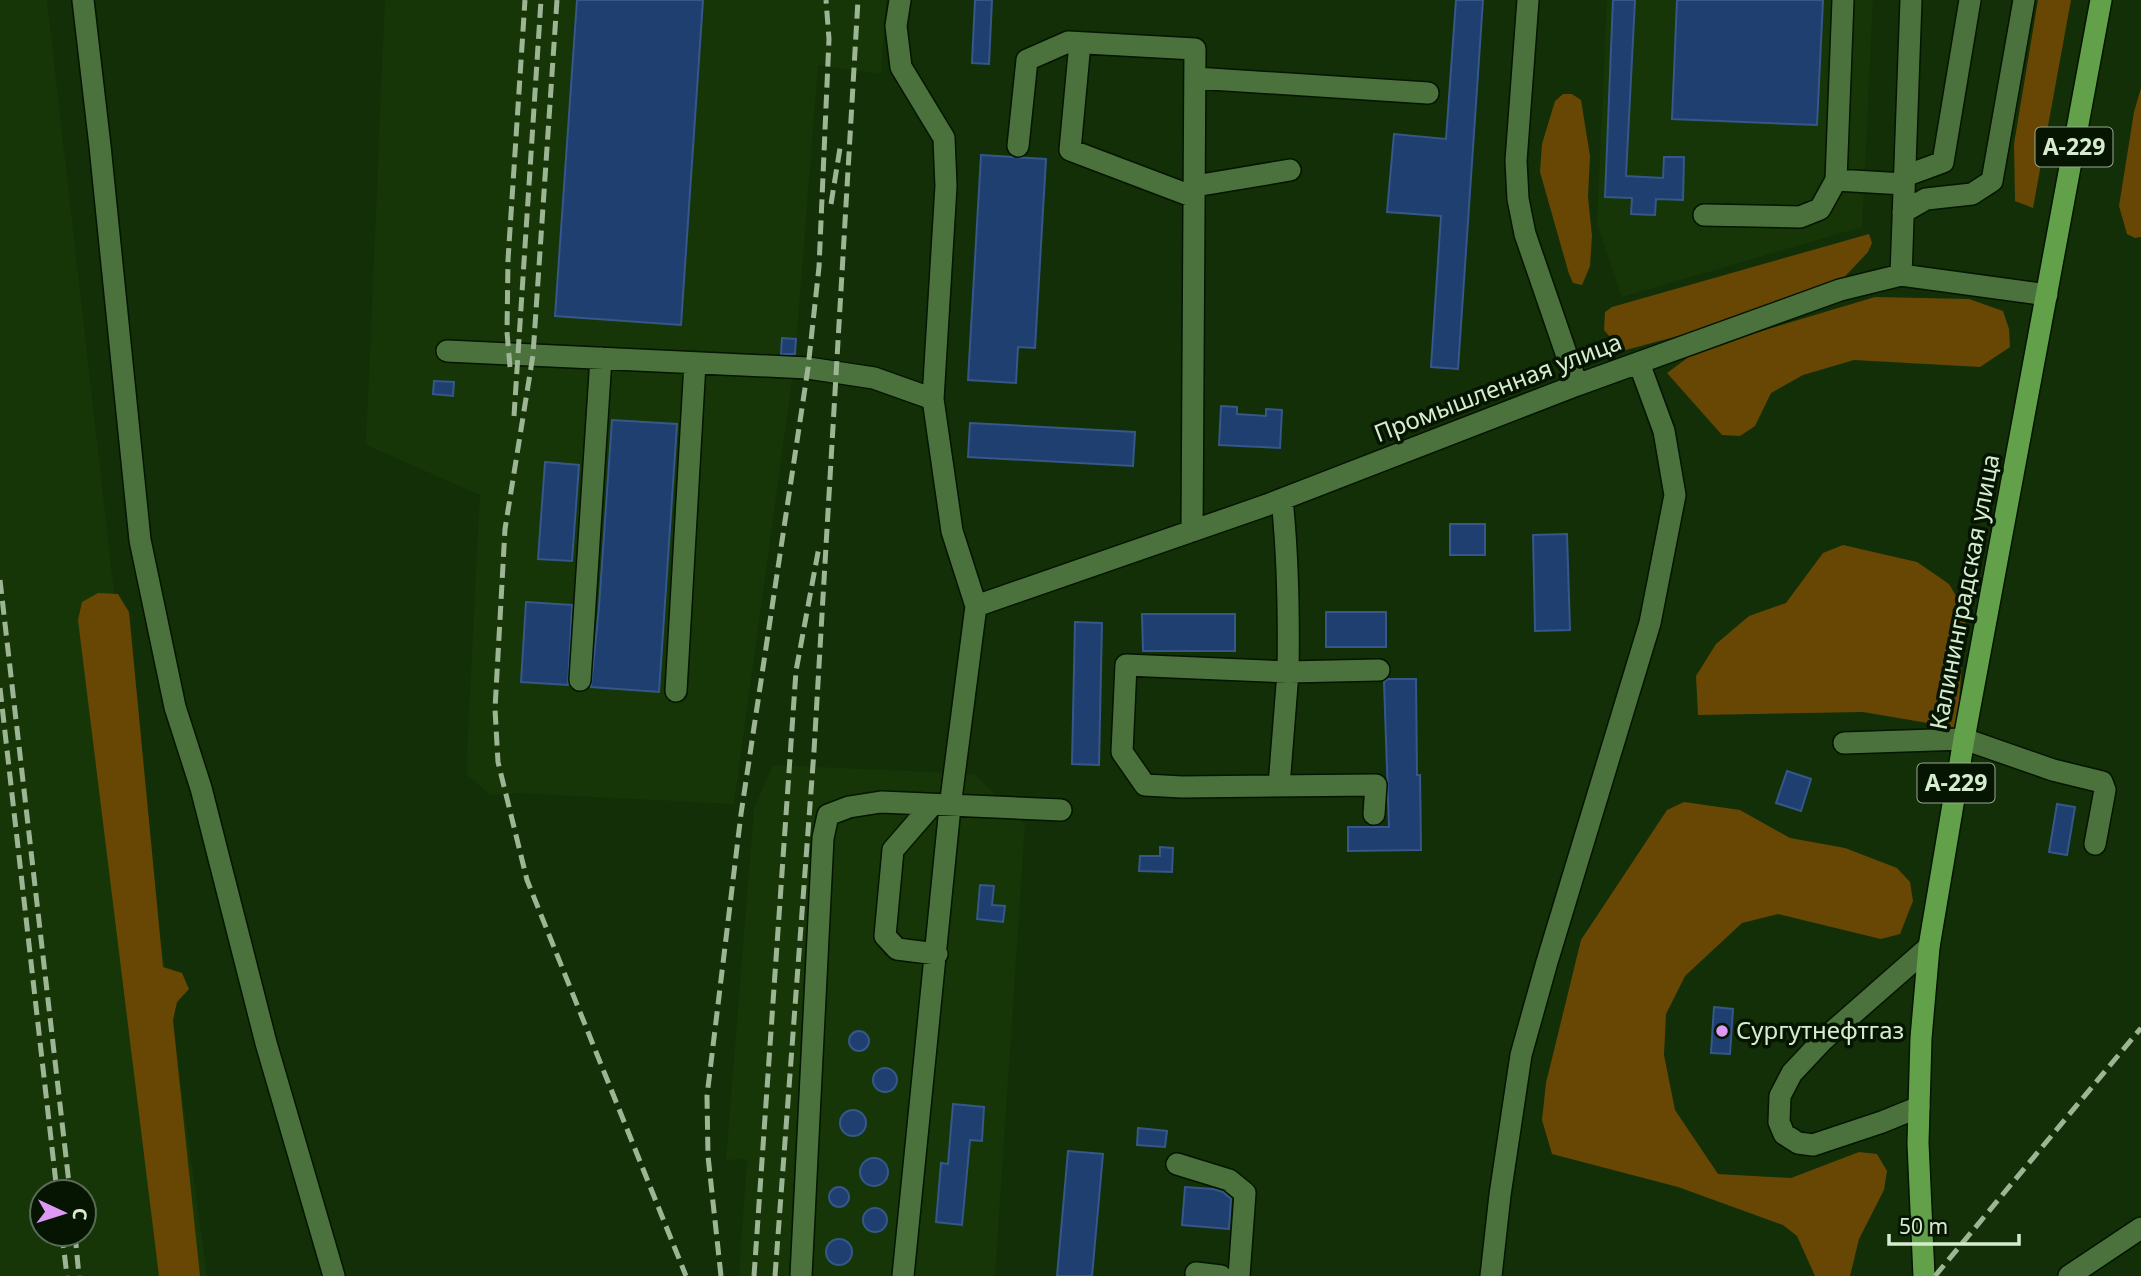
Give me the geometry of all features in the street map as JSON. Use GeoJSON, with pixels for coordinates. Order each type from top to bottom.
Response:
{"type":"FeatureCollection","features":[{"type":"Feature","properties":{"kind":"highway","name":"А-229"},"geometry":{"type":"LineString","coordinates":[[2047,295],[2101,0]]}},
{"type":"Feature","properties":{"kind":"highway","name":"Калининградская улица"},"geometry":{"type":"LineString","coordinates":[[1924,1276],[1920,1215],[1919,1107],[1929,947],[1964,739],[2047,295]]}},
{"type":"Feature","properties":{"kind":"street"},"geometry":{"type":"LineString","coordinates":[[83,0],[140,540],[175,707],[201,788],[266,1043],[334,1276]]}},
{"type":"Feature","properties":{"kind":"street"},"geometry":{"type":"LineString","coordinates":[[900,0],[896,26],[901,67],[944,138],[946,186],[933,398],[953,531],[976,606],[941,806],[937,954],[903,1276]]}},
{"type":"Feature","properties":{"kind":"street"},"geometry":{"type":"LineString","coordinates":[[1528,0],[1516,161],[1518,199],[1525,234],[1577,385]]}},
{"type":"Feature","properties":{"kind":"street"},"geometry":{"type":"LineString","coordinates":[[1704,215],[1800,217],[1820,209],[1836,180],[1843,0]]}},
{"type":"Feature","properties":{"kind":"street"},"geometry":{"type":"LineString","coordinates":[[1901,275],[1911,0]]}},
{"type":"Feature","properties":{"kind":"street"},"geometry":{"type":"LineString","coordinates":[[1836,180],[1904,180],[1943,162],[1970,0]]}},
{"type":"Feature","properties":{"kind":"street"},"geometry":{"type":"LineString","coordinates":[[1903,212],[1926,199],[1972,194],[1992,181],[2024,0]]}},
{"type":"Feature","properties":{"kind":"street"},"geometry":{"type":"LineString","coordinates":[[1018,146],[1027,60],[1068,43],[1195,49],[1192,531]]}},
{"type":"Feature","properties":{"kind":"street"},"geometry":{"type":"LineString","coordinates":[[1080,43],[1070,150],[1194,192],[1290,170]]}},
{"type":"Feature","properties":{"kind":"street"},"geometry":{"type":"LineString","coordinates":[[1195,78],[1428,93]]}},
{"type":"Feature","properties":{"kind":"street","name":"Промышленная улица"},"geometry":{"type":"LineString","coordinates":[[976,606],[1282,499],[1577,385],[1840,290],[1901,275],[2047,295]]}},
{"type":"Feature","properties":{"kind":"street"},"geometry":{"type":"LineString","coordinates":[[447,351],[808,368],[874,378],[933,398]]}},
{"type":"Feature","properties":{"kind":"street"},"geometry":{"type":"LineString","coordinates":[[580,680],[601,358]]}},
{"type":"Feature","properties":{"kind":"street"},"geometry":{"type":"LineString","coordinates":[[676,691],[695,363]]}},
{"type":"Feature","properties":{"kind":"street"},"geometry":{"type":"LineString","coordinates":[[1491,1276],[1521,1055],[1650,623],[1675,495],[1664,431],[1639,363]]}},
{"type":"Feature","properties":{"kind":"street"},"geometry":{"type":"LineString","coordinates":[[1279,786],[1288,672],[1289,617],[1282,499]]}},
{"type":"Feature","properties":{"kind":"street"},"geometry":{"type":"LineString","coordinates":[[1374,814],[1376,785],[1182,788],[1145,785],[1122,752],[1126,666],[1288,672],[1379,670]]}},
{"type":"Feature","properties":{"kind":"street"},"geometry":{"type":"LineString","coordinates":[[1844,743],[1964,739],[2053,771],[2102,782],[2105,790],[2095,844]]}},
{"type":"Feature","properties":{"kind":"street"},"geometry":{"type":"LineString","coordinates":[[801,1276],[823,838],[828,815],[849,807],[881,802],[1062,810]]}},
{"type":"Feature","properties":{"kind":"street"},"geometry":{"type":"LineString","coordinates":[[937,954],[897,949],[885,936],[893,850],[941,806]]}},
{"type":"Feature","properties":{"kind":"street"},"geometry":{"type":"LineString","coordinates":[[1919,1107],[1813,1145],[1798,1143],[1784,1134],[1779,1122],[1780,1096],[1792,1073],[1823,1040],[1929,947]]}},
{"type":"Feature","properties":{"kind":"street"},"geometry":{"type":"LineString","coordinates":[[1177,1164],[1229,1180],[1245,1193],[1239,1276]]}},
{"type":"Feature","properties":{"kind":"street"},"geometry":{"type":"LineString","coordinates":[[2069,1276],[2141,1228]]}},
{"type":"Feature","properties":{"kind":"street"},"geometry":{"type":"LineString","coordinates":[[1196,1273],[1221,1276]]}},
{"type":"Feature","properties":{"kind":"shaded area"},"geometry":{"type":"Polygon","coordinates":[[[0,0],[47,0],[117,619],[207,1276],[0,1276],[0,0]]]}},
{"type":"Feature","properties":{"kind":"shaded area"},"geometry":{"type":"Polygon","coordinates":[[[385,0],[886,0],[881,74],[818,65],[795,358],[734,804],[516,793],[490,795],[466,774],[480,495],[366,445],[385,0]]]}},
{"type":"Feature","properties":{"kind":"shaded area"},"geometry":{"type":"Polygon","coordinates":[[[1607,0],[1873,0],[1862,227],[1622,297],[1597,224],[1607,0]]]}},
{"type":"Feature","properties":{"kind":"shaded area"},"geometry":{"type":"Polygon","coordinates":[[[2038,0],[2071,0],[2033,208],[2015,201],[2014,144],[2038,0]]]}},
{"type":"Feature","properties":{"kind":"shaded area"},"geometry":{"type":"Polygon","coordinates":[[[2141,88],[2141,237],[2135,238],[2127,234],[2119,206],[2134,112],[2141,88]]]}},
{"type":"Feature","properties":{"kind":"shaded area"},"geometry":{"type":"Polygon","coordinates":[[[1563,94],[1572,94],[1581,100],[1590,156],[1588,197],[1592,236],[1590,266],[1582,285],[1573,283],[1569,274],[1540,172],[1542,144],[1555,101],[1563,94]]]}},
{"type":"Feature","properties":{"kind":"shaded area"},"geometry":{"type":"Polygon","coordinates":[[[1869,234],[1872,243],[1868,252],[1835,287],[1734,321],[1622,351],[1604,330],[1605,312],[1612,307],[1869,234]]]}},
{"type":"Feature","properties":{"kind":"shaded area"},"geometry":{"type":"Polygon","coordinates":[[[1875,297],[1969,299],[2003,311],[2009,329],[2010,347],[1980,367],[1854,360],[1803,375],[1771,393],[1755,426],[1740,436],[1722,435],[1667,373],[1698,350],[1875,297]]]}},
{"type":"Feature","properties":{"kind":"shaded area"},"geometry":{"type":"Polygon","coordinates":[[[1843,545],[1917,562],[1949,584],[1966,613],[1957,728],[1863,712],[1698,715],[1696,676],[1716,644],[1749,616],[1786,603],[1823,553],[1843,545]]]}},
{"type":"Feature","properties":{"kind":"shaded area"},"geometry":{"type":"Polygon","coordinates":[[[98,593],[118,594],[129,612],[163,967],[182,973],[189,989],[177,1002],[173,1020],[200,1276],[159,1276],[78,620],[82,602],[98,593]]]}},
{"type":"Feature","properties":{"kind":"shaded area"},"geometry":{"type":"Polygon","coordinates":[[[773,765],[975,774],[1025,825],[995,1276],[739,1276],[747,1159],[726,1160],[754,809],[773,765]]]}},
{"type":"Feature","properties":{"kind":"shaded area"},"geometry":{"type":"Polygon","coordinates":[[[1684,802],[1740,810],[1790,838],[1845,848],[1897,868],[1910,882],[1913,901],[1900,934],[1881,939],[1778,914],[1742,923],[1685,976],[1666,1014],[1664,1055],[1675,1110],[1718,1174],[1791,1178],[1859,1152],[1877,1154],[1887,1171],[1884,1190],[1859,1239],[1850,1276],[1815,1276],[1797,1236],[1783,1225],[1678,1187],[1552,1154],[1542,1120],[1546,1083],[1581,940],[1667,810],[1684,802]]]}},
{"type":"Feature","properties":{"kind":"building"},"geometry":{"type":"Polygon","coordinates":[[[577,0],[703,0],[681,325],[555,316],[577,0]]]}},
{"type":"Feature","properties":{"kind":"building"},"geometry":{"type":"Polygon","coordinates":[[[975,0],[992,0],[989,64],[972,63],[975,0]]]}},
{"type":"Feature","properties":{"kind":"building"},"geometry":{"type":"Polygon","coordinates":[[[1456,0],[1483,0],[1458,369],[1431,367],[1441,216],[1387,212],[1394,134],[1446,139],[1456,0]]]}},
{"type":"Feature","properties":{"kind":"building"},"geometry":{"type":"Polygon","coordinates":[[[1613,0],[1635,0],[1626,176],[1663,178],[1664,157],[1684,157],[1683,200],[1656,199],[1655,215],[1631,214],[1632,198],[1605,197],[1613,0]]]}},
{"type":"Feature","properties":{"kind":"building"},"geometry":{"type":"Polygon","coordinates":[[[1677,0],[1823,0],[1817,125],[1672,119],[1677,0]]]}},
{"type":"Feature","properties":{"kind":"building"},"geometry":{"type":"Polygon","coordinates":[[[981,155],[1046,159],[1035,348],[1018,347],[1016,383],[968,380],[981,155]]]}},
{"type":"Feature","properties":{"kind":"building"},"geometry":{"type":"Polygon","coordinates":[[[782,338],[796,339],[795,354],[781,354],[782,338]]]}},
{"type":"Feature","properties":{"kind":"building"},"geometry":{"type":"Polygon","coordinates":[[[434,381],[454,382],[453,396],[433,394],[434,381]]]}},
{"type":"Feature","properties":{"kind":"building"},"geometry":{"type":"Polygon","coordinates":[[[1221,406],[1237,407],[1237,414],[1266,416],[1266,409],[1282,410],[1280,448],[1219,445],[1221,406]]]}},
{"type":"Feature","properties":{"kind":"building"},"geometry":{"type":"Polygon","coordinates":[[[612,420],[677,424],[659,692],[591,687],[612,420]]]}},
{"type":"Feature","properties":{"kind":"building"},"geometry":{"type":"Polygon","coordinates":[[[970,423],[1135,432],[1133,466],[968,457],[970,423]]]}},
{"type":"Feature","properties":{"kind":"building"},"geometry":{"type":"Polygon","coordinates":[[[545,462],[579,465],[572,561],[538,559],[545,462]]]}},
{"type":"Feature","properties":{"kind":"building"},"geometry":{"type":"Polygon","coordinates":[[[1450,524],[1485,524],[1485,555],[1450,555],[1450,524]]]}},
{"type":"Feature","properties":{"kind":"building"},"geometry":{"type":"Polygon","coordinates":[[[1567,534],[1570,630],[1535,631],[1533,535],[1567,534]]]}},
{"type":"Feature","properties":{"kind":"building"},"geometry":{"type":"Polygon","coordinates":[[[526,602],[572,605],[568,685],[521,682],[526,602]]]}},
{"type":"Feature","properties":{"kind":"building"},"geometry":{"type":"Polygon","coordinates":[[[1326,612],[1386,612],[1386,647],[1326,647],[1326,612]]]}},
{"type":"Feature","properties":{"kind":"building"},"geometry":{"type":"Polygon","coordinates":[[[1142,614],[1235,614],[1235,651],[1143,651],[1142,614]]]}},
{"type":"Feature","properties":{"kind":"building"},"geometry":{"type":"Polygon","coordinates":[[[1075,622],[1102,623],[1099,765],[1072,764],[1075,622]]]}},
{"type":"Feature","properties":{"kind":"building"},"geometry":{"type":"Polygon","coordinates":[[[1388,679],[1416,679],[1421,850],[1348,851],[1348,827],[1389,827],[1384,682],[1388,679]]]}},
{"type":"Feature","properties":{"kind":"building"},"geometry":{"type":"Polygon","coordinates":[[[1787,771],[1811,779],[1801,811],[1776,803],[1787,771]]]}},
{"type":"Feature","properties":{"kind":"building"},"geometry":{"type":"Polygon","coordinates":[[[2057,804],[2075,807],[2067,855],[2049,852],[2057,804]]]}},
{"type":"Feature","properties":{"kind":"building"},"geometry":{"type":"Polygon","coordinates":[[[1160,847],[1173,848],[1172,872],[1139,871],[1140,856],[1160,856],[1160,847]]]}},
{"type":"Feature","properties":{"kind":"building"},"geometry":{"type":"Polygon","coordinates":[[[980,885],[994,886],[992,905],[1005,906],[1003,922],[977,919],[980,885]]]}},
{"type":"Feature","properties":{"kind":"building","name":"Сургутнефтгаз"},"geometry":{"type":"Polygon","coordinates":[[[1714,1007],[1733,1009],[1730,1054],[1711,1053],[1714,1007]]]}},
{"type":"Feature","properties":{"kind":"building"},"geometry":{"type":"Polygon","coordinates":[[[859,1031],[866,1034],[869,1041],[866,1048],[859,1051],[852,1048],[849,1041],[852,1034],[859,1031]]]}},
{"type":"Feature","properties":{"kind":"building"},"geometry":{"type":"Polygon","coordinates":[[[885,1068],[894,1071],[897,1080],[894,1089],[885,1092],[876,1089],[873,1080],[876,1071],[885,1068]]]}},
{"type":"Feature","properties":{"kind":"building"},"geometry":{"type":"Polygon","coordinates":[[[953,1104],[984,1107],[982,1141],[970,1140],[962,1225],[936,1222],[941,1163],[948,1164],[953,1104]]]}},
{"type":"Feature","properties":{"kind":"building"},"geometry":{"type":"Polygon","coordinates":[[[853,1110],[862,1114],[866,1123],[862,1132],[853,1136],[844,1132],[840,1123],[844,1114],[853,1110]]]}},
{"type":"Feature","properties":{"kind":"building"},"geometry":{"type":"Polygon","coordinates":[[[1138,1128],[1167,1131],[1165,1147],[1137,1145],[1138,1128]]]}},
{"type":"Feature","properties":{"kind":"building"},"geometry":{"type":"Polygon","coordinates":[[[1068,1151],[1103,1154],[1092,1276],[1057,1276],[1068,1151]]]}},
{"type":"Feature","properties":{"kind":"building"},"geometry":{"type":"Polygon","coordinates":[[[874,1158],[884,1162],[888,1172],[884,1182],[874,1186],[864,1182],[860,1172],[864,1162],[874,1158]]]}},
{"type":"Feature","properties":{"kind":"building"},"geometry":{"type":"Polygon","coordinates":[[[839,1187],[846,1190],[849,1197],[846,1204],[839,1207],[832,1204],[829,1197],[832,1190],[839,1187]]]}},
{"type":"Feature","properties":{"kind":"building"},"geometry":{"type":"Polygon","coordinates":[[[1185,1187],[1213,1189],[1223,1192],[1231,1199],[1229,1229],[1182,1225],[1185,1187]]]}},
{"type":"Feature","properties":{"kind":"building"},"geometry":{"type":"Polygon","coordinates":[[[870,1208],[880,1208],[887,1215],[887,1225],[880,1232],[870,1232],[863,1225],[863,1215],[870,1208]]]}},
{"type":"Feature","properties":{"kind":"building"},"geometry":{"type":"Polygon","coordinates":[[[839,1239],[848,1243],[852,1252],[848,1261],[839,1265],[830,1261],[826,1252],[830,1243],[839,1239]]]}},
{"type":"Feature","properties":{"kind":"railway"},"geometry":{"type":"LineString","coordinates":[[510,367],[507,332],[508,260],[525,0]]}},
{"type":"Feature","properties":{"kind":"railway"},"geometry":{"type":"LineString","coordinates":[[514,416],[541,0]]}},
{"type":"Feature","properties":{"kind":"railway"},"geometry":{"type":"LineString","coordinates":[[557,0],[533,355],[505,529],[495,709],[498,762],[527,880],[686,1276]]}},
{"type":"Feature","properties":{"kind":"railway"},"geometry":{"type":"LineString","coordinates":[[721,1276],[708,1156],[707,1096],[741,814],[808,368],[819,267],[829,39],[826,0]]}},
{"type":"Feature","properties":{"kind":"railway"},"geometry":{"type":"LineString","coordinates":[[775,1276],[814,751],[858,0]]}},
{"type":"Feature","properties":{"kind":"railway"},"geometry":{"type":"LineString","coordinates":[[831,204],[841,142]]}},
{"type":"Feature","properties":{"kind":"railway"},"geometry":{"type":"LineString","coordinates":[[754,1276],[796,671],[819,547]]}},
{"type":"Feature","properties":{"kind":"railway"},"geometry":{"type":"LineString","coordinates":[[0,580],[68,1178]]}},
{"type":"Feature","properties":{"kind":"railway"},"geometry":{"type":"LineString","coordinates":[[0,688],[55,1178]]}},
{"type":"Feature","properties":{"kind":"railway"},"geometry":{"type":"LineString","coordinates":[[1935,1276],[2141,1028]]}},
{"type":"Feature","properties":{"kind":"railway"},"geometry":{"type":"LineString","coordinates":[[64,1248],[67,1276]]}},
{"type":"Feature","properties":{"kind":"railway"},"geometry":{"type":"LineString","coordinates":[[76,1248],[79,1276]]}},
{"type":"Feature","properties":{"kind":"place","name":"Сургутнефтгаз"},"geometry":{"type":"Point","coordinates":[1722,1031]}}]}
